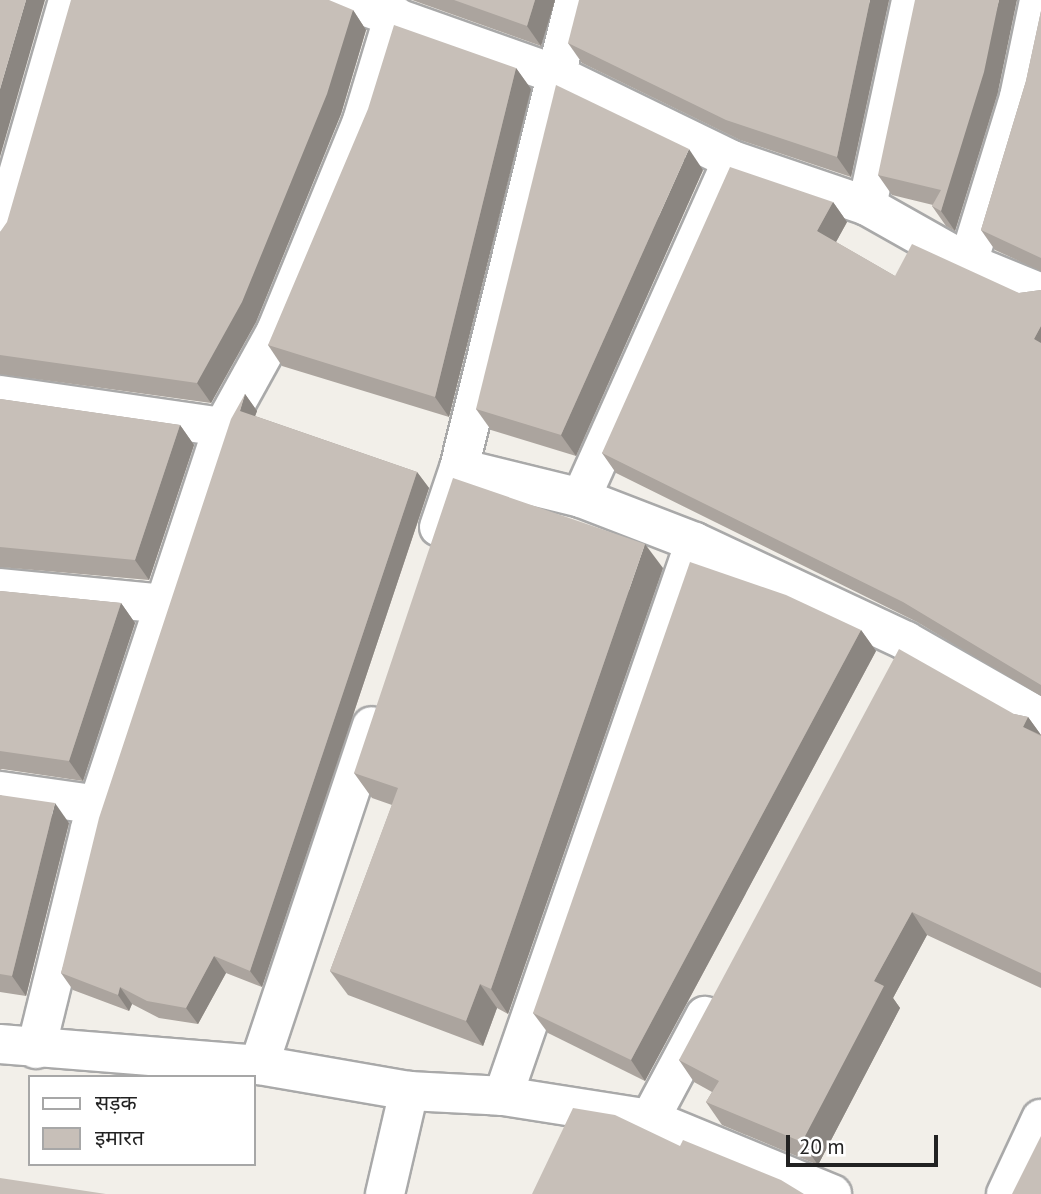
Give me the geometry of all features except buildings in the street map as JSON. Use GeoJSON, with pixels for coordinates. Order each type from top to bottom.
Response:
{"type":"FeatureCollection","features":[{"type":"Feature","properties":{"kind":"street"},"geometry":{"type":"LineString","coordinates":[[0,236],[68,0]]}},
{"type":"Feature","properties":{"kind":"street"},"geometry":{"type":"LineString","coordinates":[[346,0],[392,10],[555,74],[732,160],[867,206],[968,263],[1041,293]]}},
{"type":"Feature","properties":{"kind":"street"},"geometry":{"type":"LineString","coordinates":[[429,559],[459,468],[575,0]]}},
{"type":"Feature","properties":{"kind":"street"},"geometry":{"type":"LineString","coordinates":[[867,206],[911,0]]}},
{"type":"Feature","properties":{"kind":"street"},"geometry":{"type":"LineString","coordinates":[[968,263],[1019,97],[1039,0]]}},
{"type":"Feature","properties":{"kind":"street"},"geometry":{"type":"LineString","coordinates":[[392,10],[362,121],[276,331],[223,427],[18,1046],[259,1065],[409,1091],[503,1096],[650,1119],[832,1194]]}},
{"type":"Feature","properties":{"kind":"street"},"geometry":{"type":"LineString","coordinates":[[581,498],[732,160]]}},
{"type":"Feature","properties":{"kind":"street"},"geometry":{"type":"LineString","coordinates":[[0,396],[223,427]]}},
{"type":"Feature","properties":{"kind":"street"},"geometry":{"type":"LineString","coordinates":[[459,468],[581,498],[695,542],[906,640],[1041,718]]}},
{"type":"Feature","properties":{"kind":"street"},"geometry":{"type":"LineString","coordinates":[[503,1096],[695,542]]}},
{"type":"Feature","properties":{"kind":"street"},"geometry":{"type":"LineString","coordinates":[[0,588],[166,604]]}},
{"type":"Feature","properties":{"kind":"street"},"geometry":{"type":"LineString","coordinates":[[886,677],[906,640]]}},
{"type":"Feature","properties":{"kind":"street"},"geometry":{"type":"LineString","coordinates":[[259,1065],[385,688]]}},
{"type":"Feature","properties":{"kind":"street"},"geometry":{"type":"LineString","coordinates":[[0,791],[100,805]]}},
{"type":"Feature","properties":{"kind":"street"},"geometry":{"type":"LineString","coordinates":[[650,1119],[722,984]]}},
{"type":"Feature","properties":{"kind":"street"},"geometry":{"type":"LineString","coordinates":[[385,1194],[409,1091]]}},
{"type":"Feature","properties":{"kind":"street"},"geometry":{"type":"LineString","coordinates":[[1006,1194],[1041,1119]]}}]}
